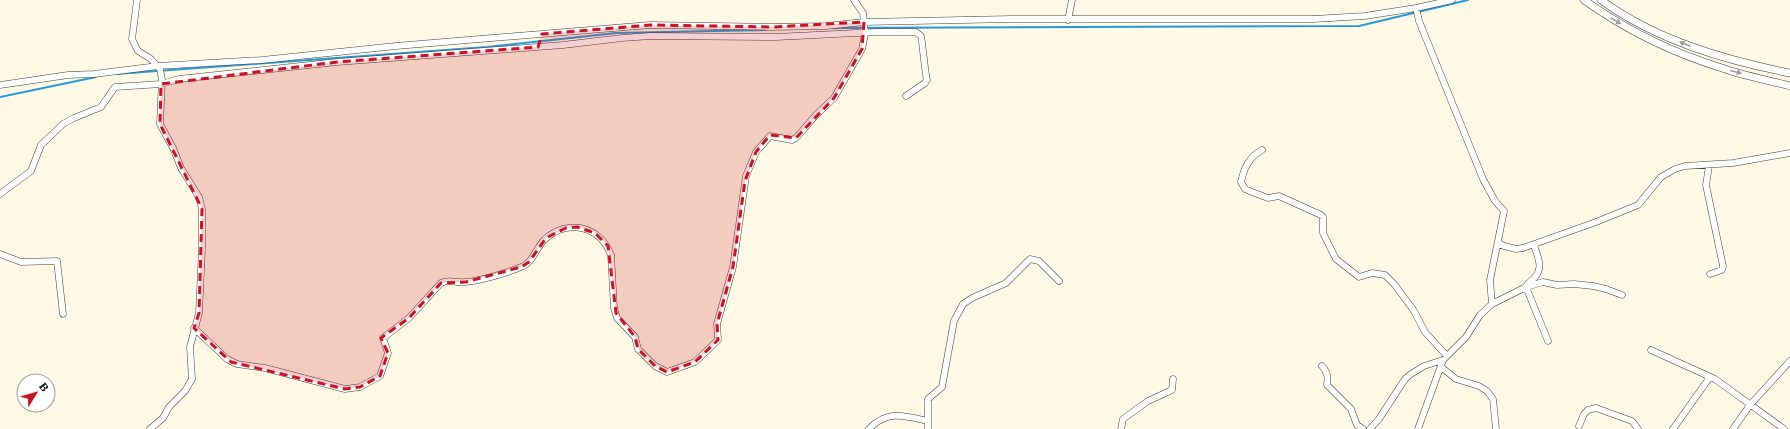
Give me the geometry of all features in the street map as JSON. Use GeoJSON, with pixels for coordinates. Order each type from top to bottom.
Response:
{"type":"FeatureCollection","features":[{"type":"Feature","properties":{"kind":"street"},"geometry":{"type":"LineString","coordinates":[[137,0],[132,39],[138,51],[151,59],[159,68],[161,82],[160,124],[173,148],[181,168],[199,197],[202,209],[199,313],[190,342],[193,372],[190,385],[172,403],[160,422],[150,429]]}},
{"type":"Feature","properties":{"kind":"street"},"geometry":{"type":"LineString","coordinates":[[194,328],[226,359],[237,364],[265,368],[345,389],[360,387],[380,376],[388,353],[383,338],[409,318],[441,283],[448,280],[466,282],[521,267],[529,262],[540,244],[546,238],[566,228],[577,227],[587,229],[595,233],[603,239],[608,246],[611,255],[614,308],[618,318],[635,337],[636,346],[655,366],[670,372],[690,364],[698,360],[718,340],[717,324],[733,267],[745,181],[756,152],[770,136],[792,140],[796,138],[816,114],[830,102],[862,49],[865,28],[861,9],[854,0]]}},
{"type":"Feature","properties":{"kind":"street"},"geometry":{"type":"LineString","coordinates":[[1068,20],[1072,0]]}},
{"type":"Feature","properties":{"kind":"street"},"geometry":{"type":"LineString","coordinates":[[0,194],[31,171],[41,145],[63,124],[100,107],[115,87],[337,62],[538,47],[651,36],[769,37],[865,28],[1068,20],[1313,19],[1365,16],[1417,9],[1452,0]]}},
{"type":"Feature","properties":{"kind":"street"},"geometry":{"type":"LineString","coordinates":[[1584,0],[1602,13],[1660,45],[1724,69],[1790,86]]}},
{"type":"Feature","properties":{"kind":"street"},"geometry":{"type":"LineString","coordinates":[[1601,0],[1641,24],[1695,48],[1726,59],[1790,73]]}},
{"type":"Feature","properties":{"kind":"street"},"geometry":{"type":"LineString","coordinates":[[1417,9],[1419,21],[1480,172],[1495,201],[1504,211],[1490,280],[1492,304]]}},
{"type":"Feature","properties":{"kind":"street"},"geometry":{"type":"LineString","coordinates":[[0,85],[68,75],[270,59],[540,34],[650,25],[688,24],[772,27],[826,26],[916,32],[920,35],[927,80],[906,96]]}},
{"type":"Feature","properties":{"kind":"street"},"geometry":{"type":"LineString","coordinates":[[538,47],[540,34]]}},
{"type":"Feature","properties":{"kind":"street"},"geometry":{"type":"LineString","coordinates":[[1660,45],[1664,35]]}},
{"type":"Feature","properties":{"kind":"street"},"geometry":{"type":"LineString","coordinates":[[1262,150],[1254,154],[1247,165],[1241,182],[1245,189],[1268,198],[1279,196],[1321,215],[1323,217],[1323,233],[1336,259],[1359,277],[1372,273],[1385,275],[1395,285],[1414,311],[1425,332],[1445,358]]}},
{"type":"Feature","properties":{"kind":"street"},"geometry":{"type":"LineString","coordinates":[[1498,241],[1504,246],[1516,249],[1534,245],[1638,205],[1661,177],[1675,168],[1740,162],[1790,153]]}},
{"type":"Feature","properties":{"kind":"street"},"geometry":{"type":"LineString","coordinates":[[1708,166],[1706,185],[1723,266],[1722,270],[1710,274]]}},
{"type":"Feature","properties":{"kind":"street"},"geometry":{"type":"LineString","coordinates":[[1526,287],[1540,269],[1540,262],[1534,245]]}},
{"type":"Feature","properties":{"kind":"street"},"geometry":{"type":"LineString","coordinates":[[0,254],[21,262],[57,260],[63,314]]}},
{"type":"Feature","properties":{"kind":"street"},"geometry":{"type":"LineString","coordinates":[[928,429],[928,399],[942,387],[954,321],[963,304],[972,298],[1006,283],[1030,259],[1039,261],[1059,281]]}},
{"type":"Feature","properties":{"kind":"street"},"geometry":{"type":"LineString","coordinates":[[1370,429],[1379,419],[1408,376],[1424,366],[1445,358],[1461,344],[1480,314],[1492,304],[1526,287],[1543,282],[1557,285],[1574,284],[1606,289],[1622,295]]}},
{"type":"Feature","properties":{"kind":"street"},"geometry":{"type":"LineString","coordinates":[[1526,287],[1548,341]]}},
{"type":"Feature","properties":{"kind":"street"},"geometry":{"type":"LineString","coordinates":[[1651,350],[1710,377],[1784,429]]}},
{"type":"Feature","properties":{"kind":"street"},"geometry":{"type":"LineString","coordinates":[[1418,429],[1445,358]]}},
{"type":"Feature","properties":{"kind":"street"},"geometry":{"type":"LineString","coordinates":[[1733,429],[1750,405],[1790,362]]}},
{"type":"Feature","properties":{"kind":"street"},"geometry":{"type":"LineString","coordinates":[[1322,366],[1327,371],[1327,385],[1351,409],[1357,425],[1363,429]]}},
{"type":"Feature","properties":{"kind":"street"},"geometry":{"type":"LineString","coordinates":[[1441,367],[1456,379],[1479,386],[1488,391],[1493,399],[1496,429]]}},
{"type":"Feature","properties":{"kind":"street"},"geometry":{"type":"LineString","coordinates":[[1673,429],[1710,377]]}},
{"type":"Feature","properties":{"kind":"street"},"geometry":{"type":"LineString","coordinates":[[1120,429],[1123,419],[1148,401],[1172,390],[1173,379]]}},
{"type":"Feature","properties":{"kind":"street"},"geometry":{"type":"LineString","coordinates":[[1579,426],[1584,414],[1588,410],[1596,408],[1632,421],[1638,429]]}},
{"type":"Feature","properties":{"kind":"street"},"geometry":{"type":"LineString","coordinates":[[869,429],[878,422],[892,415],[928,421]]}},
{"type":"Feature","properties":{"kind":"highlighted area"},"geometry":{"type":"Polygon","coordinates":[[[864,22],[862,49],[834,98],[796,138],[770,135],[756,152],[745,181],[733,267],[717,324],[718,340],[695,362],[667,372],[655,366],[638,349],[635,337],[616,313],[608,246],[595,233],[577,227],[566,228],[546,238],[529,262],[521,267],[466,282],[441,283],[409,318],[381,338],[388,353],[380,376],[360,387],[345,389],[231,362],[194,328],[199,313],[202,209],[160,124],[161,84],[337,62],[538,47],[542,34],[650,25],[772,27],[864,22]]]}},
{"type":"Feature","properties":{"kind":"waterway"},"geometry":{"type":"LineString","coordinates":[[830,28],[1359,26],[1468,0]]}},
{"type":"Feature","properties":{"kind":"waterway"},"geometry":{"type":"LineString","coordinates":[[116,74],[487,47],[616,33],[766,30]]}},
{"type":"Feature","properties":{"kind":"waterway"},"geometry":{"type":"LineString","coordinates":[[0,97],[96,77]]}}]}
